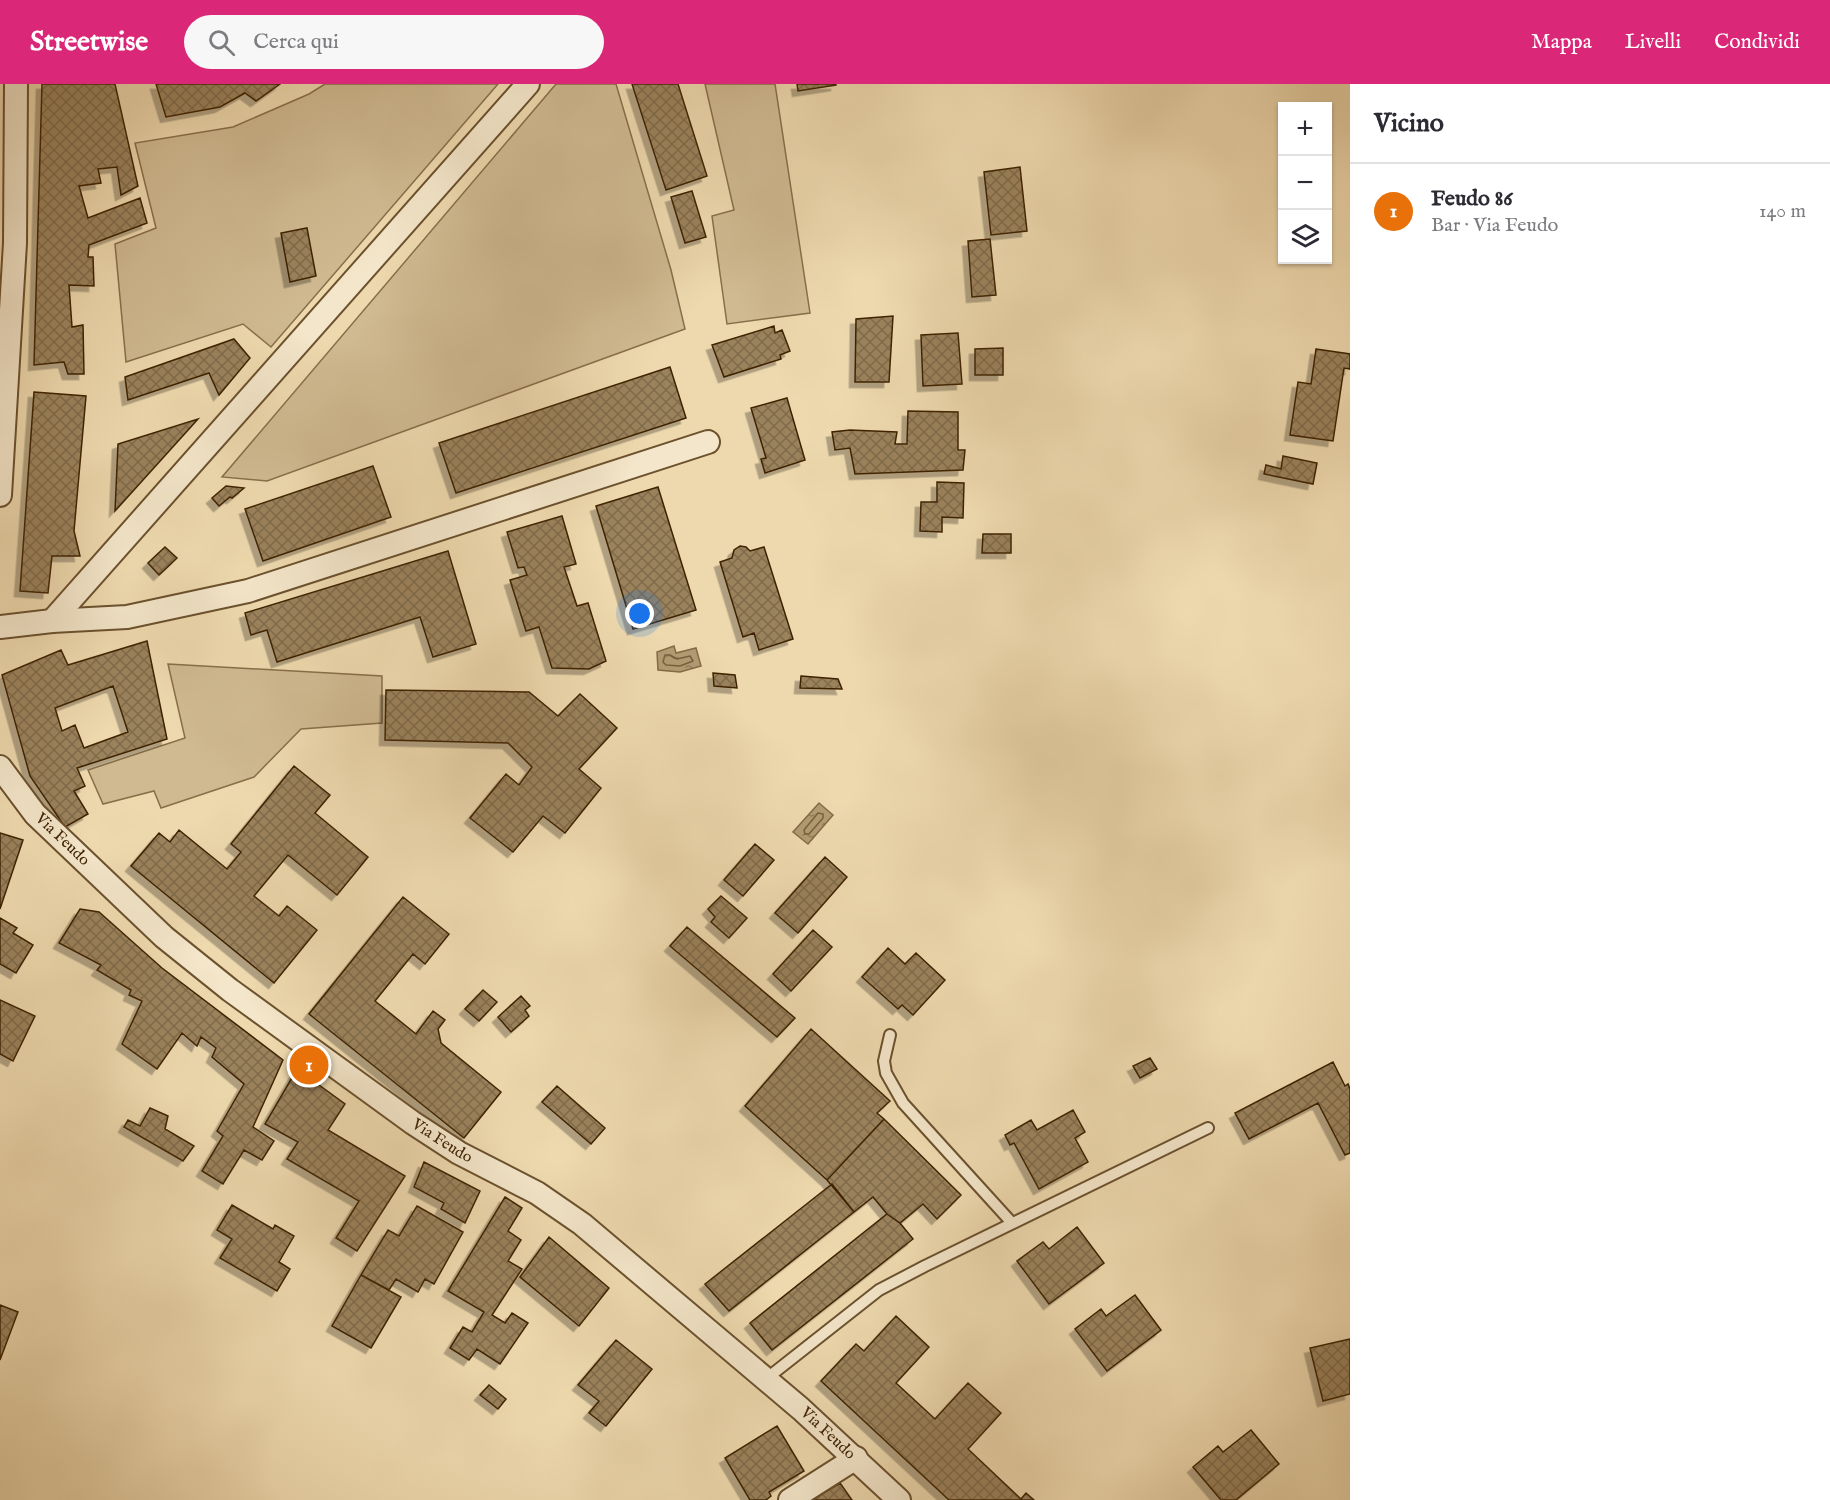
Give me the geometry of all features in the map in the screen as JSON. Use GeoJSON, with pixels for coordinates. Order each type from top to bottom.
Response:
{"type":"FeatureCollection","features":[{"type":"Feature","properties":{"kind":"street"},"geometry":{"type":"LineString","coordinates":[[0,495],[16,84]]}},
{"type":"Feature","properties":{"kind":"street"},"geometry":{"type":"LineString","coordinates":[[52,621],[528,84]]}},
{"type":"Feature","properties":{"kind":"street"},"geometry":{"type":"LineString","coordinates":[[0,627],[52,621],[128,617],[248,591],[708,442]]}},
{"type":"Feature","properties":{"kind":"street","name":"Via Feudo"},"geometry":{"type":"LineString","coordinates":[[0,767],[27,805],[164,937],[230,990],[413,1122],[459,1153],[537,1193],[582,1224],[766,1379],[856,1458],[899,1500]]}},
{"type":"Feature","properties":{"kind":"street"},"geometry":{"type":"LineString","coordinates":[[0,798],[27,805]]}},
{"type":"Feature","properties":{"kind":"street"},"geometry":{"type":"LineString","coordinates":[[790,1500],[856,1458]]}},
{"type":"Feature","properties":{"kind":"lane"},"geometry":{"type":"LineString","coordinates":[[890,1035],[884,1060],[886,1073],[893,1088],[915,1118],[1012,1223]]}},
{"type":"Feature","properties":{"kind":"lane"},"geometry":{"type":"LineString","coordinates":[[766,1379],[879,1290],[1208,1128]]}},
{"type":"Feature","properties":{"kind":"shaded area"},"geometry":{"type":"Polygon","coordinates":[[[325,84],[498,84],[271,347],[243,324],[126,362],[115,244],[156,228],[135,143],[233,127],[309,94],[325,84]]]}},
{"type":"Feature","properties":{"kind":"shaded area"},"geometry":{"type":"Polygon","coordinates":[[[556,84],[616,84],[671,270],[685,329],[267,481],[222,477],[556,84]]]}},
{"type":"Feature","properties":{"kind":"shaded area"},"geometry":{"type":"Polygon","coordinates":[[[705,84],[775,84],[810,313],[727,324],[712,216],[734,210],[705,84]]]}},
{"type":"Feature","properties":{"kind":"shaded area"},"geometry":{"type":"Polygon","coordinates":[[[168,664],[382,676],[382,723],[301,729],[254,777],[161,808],[154,791],[103,804],[88,770],[185,738],[168,664]]]}},
{"type":"Feature","properties":{"kind":"water"},"geometry":{"type":"Polygon","coordinates":[[[674,646],[676,653],[696,648],[701,666],[680,672],[658,670],[657,652],[674,646]]]}},
{"type":"Feature","properties":{"kind":"water"},"geometry":{"type":"Polygon","coordinates":[[[819,803],[833,815],[808,844],[793,832],[819,803]]]}},
{"type":"Feature","properties":{"kind":"building"},"geometry":{"type":"Polygon","coordinates":[[[42,84],[115,84],[138,186],[121,195],[117,167],[98,169],[101,183],[79,186],[88,218],[140,198],[147,223],[89,245],[88,257],[93,257],[94,286],[69,285],[72,327],[83,325],[84,374],[68,374],[64,362],[34,365],[42,84]]]}},
{"type":"Feature","properties":{"kind":"building"},"geometry":{"type":"Polygon","coordinates":[[[156,84],[280,84],[256,101],[245,93],[220,107],[166,117],[156,84]]]}},
{"type":"Feature","properties":{"kind":"building"},"geometry":{"type":"Polygon","coordinates":[[[632,84],[678,84],[707,176],[666,190],[632,84]]]}},
{"type":"Feature","properties":{"kind":"building"},"geometry":{"type":"Polygon","coordinates":[[[797,84],[836,84],[836,85],[798,91],[797,84]]]}},
{"type":"Feature","properties":{"kind":"building"},"geometry":{"type":"Polygon","coordinates":[[[1020,167],[1027,231],[991,235],[984,172],[1020,167]]]}},
{"type":"Feature","properties":{"kind":"building"},"geometry":{"type":"Polygon","coordinates":[[[692,191],[706,237],[685,243],[671,197],[692,191]]]}},
{"type":"Feature","properties":{"kind":"building"},"geometry":{"type":"Polygon","coordinates":[[[307,228],[316,276],[290,282],[281,233],[307,228]]]}},
{"type":"Feature","properties":{"kind":"building"},"geometry":{"type":"Polygon","coordinates":[[[990,239],[996,295],[972,297],[968,241],[990,239]]]}},
{"type":"Feature","properties":{"kind":"building"},"geometry":{"type":"Polygon","coordinates":[[[893,316],[889,382],[855,382],[856,319],[893,316]]]}},
{"type":"Feature","properties":{"kind":"building"},"geometry":{"type":"Polygon","coordinates":[[[774,326],[775,333],[782,330],[790,351],[780,355],[781,359],[724,377],[712,345],[774,326]]]}},
{"type":"Feature","properties":{"kind":"building"},"geometry":{"type":"Polygon","coordinates":[[[958,333],[962,384],[923,386],[921,335],[958,333]]]}},
{"type":"Feature","properties":{"kind":"building"},"geometry":{"type":"Polygon","coordinates":[[[234,339],[250,358],[219,395],[209,373],[128,400],[125,377],[234,339]]]}},
{"type":"Feature","properties":{"kind":"building"},"geometry":{"type":"Polygon","coordinates":[[[1003,348],[1003,375],[975,375],[975,349],[1003,348]]]}},
{"type":"Feature","properties":{"kind":"building"},"geometry":{"type":"Polygon","coordinates":[[[1316,349],[1350,354],[1350,369],[1344,368],[1333,441],[1290,435],[1298,382],[1311,384],[1316,349]]]}},
{"type":"Feature","properties":{"kind":"building"},"geometry":{"type":"Polygon","coordinates":[[[670,367],[686,418],[456,493],[439,443],[670,367]]]}},
{"type":"Feature","properties":{"kind":"building"},"geometry":{"type":"Polygon","coordinates":[[[34,392],[86,396],[74,531],[80,556],[52,556],[48,593],[20,591],[34,392]]]}},
{"type":"Feature","properties":{"kind":"building"},"geometry":{"type":"Polygon","coordinates":[[[787,398],[805,460],[765,473],[761,459],[766,458],[751,408],[787,398]]]}},
{"type":"Feature","properties":{"kind":"building"},"geometry":{"type":"Polygon","coordinates":[[[908,411],[958,412],[958,450],[965,450],[963,470],[855,474],[850,448],[835,450],[832,432],[850,430],[897,432],[895,444],[907,444],[908,411]]]}},
{"type":"Feature","properties":{"kind":"building"},"geometry":{"type":"Polygon","coordinates":[[[198,419],[115,511],[118,444],[198,419]]]}},
{"type":"Feature","properties":{"kind":"building"},"geometry":{"type":"Polygon","coordinates":[[[1283,456],[1317,463],[1313,484],[1264,474],[1266,465],[1281,469],[1283,456]]]}},
{"type":"Feature","properties":{"kind":"building"},"geometry":{"type":"Polygon","coordinates":[[[373,466],[391,517],[263,561],[245,509],[373,466]]]}},
{"type":"Feature","properties":{"kind":"building"},"geometry":{"type":"Polygon","coordinates":[[[937,482],[964,483],[963,518],[942,517],[942,532],[920,531],[921,502],[937,502],[937,482]]]}},
{"type":"Feature","properties":{"kind":"building"},"geometry":{"type":"Polygon","coordinates":[[[226,486],[244,488],[219,506],[212,498],[226,486]]]}},
{"type":"Feature","properties":{"kind":"building"},"geometry":{"type":"Polygon","coordinates":[[[658,487],[696,610],[633,629],[596,506],[658,487]]]}},
{"type":"Feature","properties":{"kind":"building"},"geometry":{"type":"Polygon","coordinates":[[[562,516],[576,564],[564,567],[577,606],[588,603],[606,661],[589,669],[552,668],[539,627],[526,631],[510,580],[527,575],[524,567],[518,568],[507,532],[562,516]]]}},
{"type":"Feature","properties":{"kind":"building"},"geometry":{"type":"Polygon","coordinates":[[[983,534],[1011,534],[1011,553],[982,553],[983,534]]]}},
{"type":"Feature","properties":{"kind":"building"},"geometry":{"type":"Polygon","coordinates":[[[740,546],[750,551],[764,547],[793,639],[759,650],[754,633],[743,637],[720,562],[732,558],[734,550],[740,546]]]}},
{"type":"Feature","properties":{"kind":"building"},"geometry":{"type":"Polygon","coordinates":[[[165,547],[177,558],[159,575],[148,563],[165,547]]]}},
{"type":"Feature","properties":{"kind":"building"},"geometry":{"type":"Polygon","coordinates":[[[448,551],[476,644],[433,657],[420,617],[277,662],[267,630],[251,635],[245,613],[448,551]]]}},
{"type":"Feature","properties":{"kind":"building"},"geometry":{"type":"Polygon","coordinates":[[[147,641],[167,739],[77,768],[85,786],[74,791],[88,814],[65,827],[30,776],[2,675],[61,650],[68,665],[147,641]],[[113,686],[55,708],[62,731],[75,725],[84,748],[128,732],[113,686]]]}},
{"type":"Feature","properties":{"kind":"building"},"geometry":{"type":"Polygon","coordinates":[[[713,673],[735,675],[737,688],[714,686],[713,673]]]}},
{"type":"Feature","properties":{"kind":"building"},"geometry":{"type":"Polygon","coordinates":[[[801,676],[838,679],[842,689],[800,688],[801,676]]]}},
{"type":"Feature","properties":{"kind":"building"},"geometry":{"type":"Polygon","coordinates":[[[386,690],[529,692],[558,716],[580,694],[617,728],[579,769],[601,788],[565,833],[543,816],[513,852],[470,818],[506,774],[519,785],[532,767],[508,743],[385,740],[386,690]]]}},
{"type":"Feature","properties":{"kind":"building"},"geometry":{"type":"Polygon","coordinates":[[[294,766],[330,795],[315,813],[368,857],[337,895],[288,855],[254,896],[279,916],[287,906],[317,930],[274,983],[131,866],[159,833],[170,842],[179,830],[227,869],[241,852],[231,844],[294,766]]]}},
{"type":"Feature","properties":{"kind":"building"},"geometry":{"type":"Polygon","coordinates":[[[0,833],[23,840],[0,909],[0,833]]]}},
{"type":"Feature","properties":{"kind":"building"},"geometry":{"type":"Polygon","coordinates":[[[755,844],[774,860],[743,896],[724,880],[755,844]]]}},
{"type":"Feature","properties":{"kind":"building"},"geometry":{"type":"Polygon","coordinates":[[[825,857],[847,877],[798,933],[775,913],[825,857]]]}},
{"type":"Feature","properties":{"kind":"building"},"geometry":{"type":"Polygon","coordinates":[[[721,896],[747,918],[729,938],[711,922],[715,917],[708,909],[721,896]]]}},
{"type":"Feature","properties":{"kind":"building"},"geometry":{"type":"Polygon","coordinates":[[[403,897],[449,934],[425,964],[413,954],[375,1001],[416,1034],[433,1011],[445,1020],[438,1029],[441,1043],[501,1092],[464,1138],[309,1014],[403,897]]]}},
{"type":"Feature","properties":{"kind":"building"},"geometry":{"type":"Polygon","coordinates":[[[80,909],[99,912],[162,968],[283,1060],[253,1127],[274,1141],[262,1160],[244,1150],[223,1184],[202,1171],[223,1136],[217,1131],[244,1084],[212,1057],[216,1048],[201,1037],[197,1046],[182,1033],[157,1069],[122,1044],[142,1001],[129,995],[131,990],[97,970],[101,965],[59,943],[80,909]]]}},
{"type":"Feature","properties":{"kind":"building"},"geometry":{"type":"Polygon","coordinates":[[[0,918],[17,928],[13,933],[33,945],[16,973],[0,964],[0,918]]]}},
{"type":"Feature","properties":{"kind":"building"},"geometry":{"type":"Polygon","coordinates":[[[687,927],[795,1018],[777,1037],[670,946],[687,927]]]}},
{"type":"Feature","properties":{"kind":"building"},"geometry":{"type":"Polygon","coordinates":[[[813,930],[832,947],[791,991],[773,974],[813,930]]]}},
{"type":"Feature","properties":{"kind":"building"},"geometry":{"type":"Polygon","coordinates":[[[888,948],[905,964],[916,953],[945,980],[913,1015],[902,1005],[898,1009],[862,977],[888,948]]]}},
{"type":"Feature","properties":{"kind":"building"},"geometry":{"type":"Polygon","coordinates":[[[483,990],[497,1002],[479,1021],[465,1009],[483,990]]]}},
{"type":"Feature","properties":{"kind":"building"},"geometry":{"type":"Polygon","coordinates":[[[521,996],[530,1006],[525,1010],[529,1016],[511,1032],[498,1017],[521,996]]]}},
{"type":"Feature","properties":{"kind":"building"},"geometry":{"type":"Polygon","coordinates":[[[0,1000],[35,1016],[13,1061],[0,1054],[0,1000]]]}},
{"type":"Feature","properties":{"kind":"building"},"geometry":{"type":"Polygon","coordinates":[[[811,1029],[890,1101],[877,1113],[884,1119],[827,1180],[745,1106],[811,1029]]]}},
{"type":"Feature","properties":{"kind":"building"},"geometry":{"type":"Polygon","coordinates":[[[1150,1058],[1157,1069],[1140,1078],[1133,1066],[1150,1058]]]}},
{"type":"Feature","properties":{"kind":"building"},"geometry":{"type":"Polygon","coordinates":[[[1333,1062],[1345,1086],[1348,1084],[1350,1089],[1350,1153],[1345,1155],[1318,1103],[1249,1139],[1235,1113],[1333,1062]]]}},
{"type":"Feature","properties":{"kind":"building"},"geometry":{"type":"Polygon","coordinates":[[[297,1069],[345,1104],[328,1130],[405,1176],[357,1251],[336,1238],[359,1201],[287,1159],[298,1142],[265,1124],[297,1069]]]}},
{"type":"Feature","properties":{"kind":"building"},"geometry":{"type":"Polygon","coordinates":[[[557,1086],[605,1128],[591,1144],[542,1102],[557,1086]]]}},
{"type":"Feature","properties":{"kind":"building"},"geometry":{"type":"Polygon","coordinates":[[[150,1108],[168,1116],[165,1129],[194,1146],[183,1161],[124,1127],[128,1120],[140,1126],[150,1108]]]}},
{"type":"Feature","properties":{"kind":"building"},"geometry":{"type":"Polygon","coordinates":[[[1073,1110],[1085,1132],[1075,1138],[1088,1162],[1039,1189],[1014,1143],[1010,1145],[1005,1135],[1031,1120],[1037,1130],[1073,1110]]]}},
{"type":"Feature","properties":{"kind":"building"},"geometry":{"type":"Polygon","coordinates":[[[884,1119],[961,1195],[937,1219],[923,1204],[900,1223],[887,1214],[873,1197],[854,1212],[827,1180],[884,1119]]]}},
{"type":"Feature","properties":{"kind":"building"},"geometry":{"type":"Polygon","coordinates":[[[424,1162],[480,1191],[465,1223],[441,1209],[444,1203],[414,1187],[424,1162]]]}},
{"type":"Feature","properties":{"kind":"building"},"geometry":{"type":"Polygon","coordinates":[[[832,1184],[854,1212],[729,1311],[705,1284],[832,1184]]]}},
{"type":"Feature","properties":{"kind":"building"},"geometry":{"type":"Polygon","coordinates":[[[505,1197],[522,1208],[508,1231],[521,1240],[508,1261],[522,1269],[492,1315],[505,1323],[512,1313],[528,1323],[500,1364],[477,1349],[469,1360],[450,1348],[463,1327],[472,1332],[484,1312],[448,1291],[505,1197]]]}},
{"type":"Feature","properties":{"kind":"building"},"geometry":{"type":"Polygon","coordinates":[[[232,1205],[273,1229],[275,1225],[294,1236],[279,1262],[290,1269],[277,1291],[220,1258],[232,1239],[217,1230],[232,1205]]]}},
{"type":"Feature","properties":{"kind":"building"},"geometry":{"type":"Polygon","coordinates":[[[417,1206],[463,1232],[434,1284],[425,1279],[418,1292],[396,1279],[389,1290],[361,1275],[388,1230],[399,1236],[417,1206]]]}},
{"type":"Feature","properties":{"kind":"building"},"geometry":{"type":"Polygon","coordinates":[[[887,1214],[900,1223],[913,1239],[772,1350],[750,1323],[887,1214]]]}},
{"type":"Feature","properties":{"kind":"building"},"geometry":{"type":"Polygon","coordinates":[[[1077,1227],[1104,1263],[1049,1304],[1017,1261],[1043,1242],[1049,1249],[1077,1227]]]}},
{"type":"Feature","properties":{"kind":"building"},"geometry":{"type":"Polygon","coordinates":[[[549,1237],[609,1288],[579,1326],[520,1277],[549,1237]]]}},
{"type":"Feature","properties":{"kind":"building"},"geometry":{"type":"Polygon","coordinates":[[[361,1275],[401,1297],[371,1348],[332,1326],[361,1275]]]}},
{"type":"Feature","properties":{"kind":"building"},"geometry":{"type":"Polygon","coordinates":[[[1135,1295],[1161,1330],[1107,1371],[1075,1329],[1101,1309],[1106,1316],[1135,1295]]]}},
{"type":"Feature","properties":{"kind":"building"},"geometry":{"type":"Polygon","coordinates":[[[0,1305],[18,1312],[0,1360],[0,1305]]]}},
{"type":"Feature","properties":{"kind":"building"},"geometry":{"type":"Polygon","coordinates":[[[896,1316],[929,1347],[896,1383],[935,1419],[968,1383],[1001,1413],[968,1449],[1021,1499],[1026,1493],[1034,1500],[949,1500],[821,1381],[856,1344],[864,1351],[896,1316]]]}},
{"type":"Feature","properties":{"kind":"building"},"geometry":{"type":"Polygon","coordinates":[[[1350,1339],[1350,1394],[1323,1401],[1310,1348],[1350,1339]]]}},
{"type":"Feature","properties":{"kind":"building"},"geometry":{"type":"Polygon","coordinates":[[[616,1340],[652,1369],[606,1426],[589,1413],[599,1401],[578,1385],[616,1340]]]}},
{"type":"Feature","properties":{"kind":"building"},"geometry":{"type":"Polygon","coordinates":[[[489,1385],[506,1399],[498,1409],[480,1395],[489,1385]]]}},
{"type":"Feature","properties":{"kind":"building"},"geometry":{"type":"Polygon","coordinates":[[[777,1426],[804,1471],[769,1492],[771,1496],[766,1500],[750,1500],[725,1458],[777,1426]]]}},
{"type":"Feature","properties":{"kind":"building"},"geometry":{"type":"Polygon","coordinates":[[[1251,1430],[1279,1464],[1236,1500],[1221,1500],[1193,1467],[1218,1446],[1223,1452],[1251,1430]]]}},
{"type":"Feature","properties":{"kind":"building"},"geometry":{"type":"Polygon","coordinates":[[[840,1483],[852,1500],[812,1500],[840,1483]]]}},
{"type":"Feature","properties":{"kind":"place","name":"Feudo 86"},"geometry":{"type":"Point","coordinates":[309,1065]}}]}
